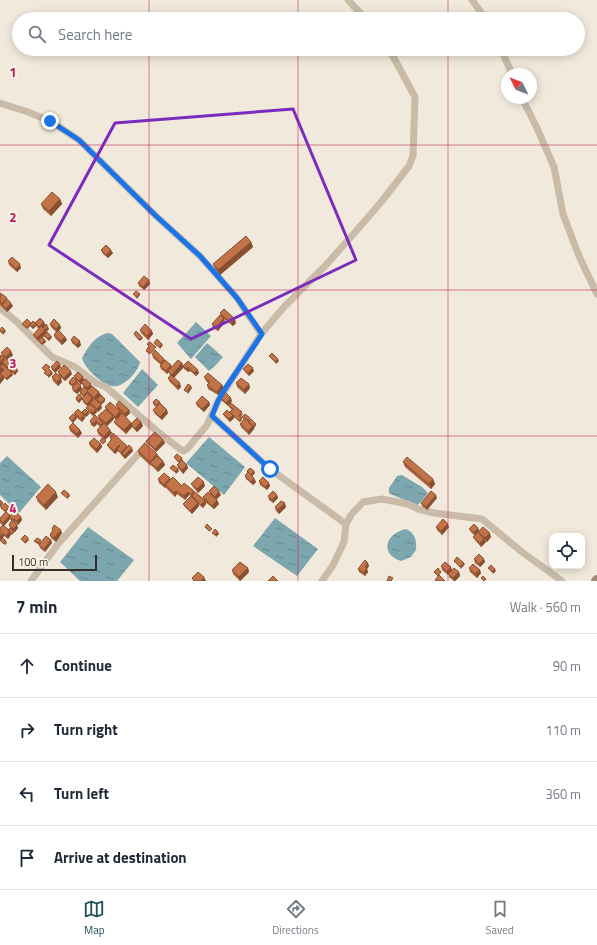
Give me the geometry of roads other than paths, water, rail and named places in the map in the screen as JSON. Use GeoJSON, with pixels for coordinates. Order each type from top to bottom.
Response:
{"type":"FeatureCollection","features":[{"type":"Feature","properties":{"kind":"street"},"geometry":{"type":"LineString","coordinates":[[348,0],[359,12]]}},
{"type":"Feature","properties":{"kind":"street"},"geometry":{"type":"LineString","coordinates":[[472,0],[481,12]]}},
{"type":"Feature","properties":{"kind":"street"},"geometry":{"type":"LineString","coordinates":[[0,308],[16,321],[52,357],[75,367],[96,383],[106,387],[158,432],[184,451],[207,425],[223,392],[262,334],[284,307],[326,265],[350,238],[382,201],[409,166],[413,156],[415,97],[393,56]]}},
{"type":"Feature","properties":{"kind":"street"},"geometry":{"type":"LineString","coordinates":[[504,56],[509,68]]}},
{"type":"Feature","properties":{"kind":"street"},"geometry":{"type":"LineString","coordinates":[[0,103],[50,121],[79,140],[155,215],[200,256],[237,298],[262,334]]}},
{"type":"Feature","properties":{"kind":"street"},"geometry":{"type":"LineString","coordinates":[[525,104],[554,167],[563,214],[579,256],[597,294]]}},
{"type":"Feature","properties":{"kind":"street"},"geometry":{"type":"LineString","coordinates":[[212,416],[270,469],[346,524]]}},
{"type":"Feature","properties":{"kind":"street"},"geometry":{"type":"LineString","coordinates":[[31,581],[58,544],[158,432]]}},
{"type":"Feature","properties":{"kind":"street"},"geometry":{"type":"LineString","coordinates":[[322,581],[333,565],[344,542],[346,524],[351,515],[363,502],[382,499],[408,504],[418,509],[434,513],[482,519],[522,552],[562,581]]}},
{"type":"Feature","properties":{"kind":"water"},"geometry":{"type":"Polygon","coordinates":[[[196,322],[211,336],[191,359],[177,343],[196,322]]]}},
{"type":"Feature","properties":{"kind":"water"},"geometry":{"type":"Polygon","coordinates":[[[107,333],[112,334],[140,362],[139,366],[129,379],[116,386],[111,386],[98,379],[86,367],[82,358],[89,346],[98,337],[107,333]]]}},
{"type":"Feature","properties":{"kind":"water"},"geometry":{"type":"Polygon","coordinates":[[[207,343],[223,357],[209,371],[195,357],[207,343]]]}},
{"type":"Feature","properties":{"kind":"water"},"geometry":{"type":"Polygon","coordinates":[[[142,369],[158,385],[138,407],[123,393],[142,369]]]}},
{"type":"Feature","properties":{"kind":"water"},"geometry":{"type":"Polygon","coordinates":[[[209,437],[245,467],[224,495],[186,463],[209,437]]]}},
{"type":"Feature","properties":{"kind":"water"},"geometry":{"type":"Polygon","coordinates":[[[7,456],[41,487],[19,513],[0,495],[0,463],[7,456]]]}},
{"type":"Feature","properties":{"kind":"water"},"geometry":{"type":"Polygon","coordinates":[[[402,475],[422,487],[428,493],[419,504],[417,505],[389,493],[389,488],[397,476],[402,475]]]}},
{"type":"Feature","properties":{"kind":"water"},"geometry":{"type":"Polygon","coordinates":[[[275,518],[318,549],[297,576],[253,546],[275,518]]]}},
{"type":"Feature","properties":{"kind":"water"},"geometry":{"type":"Polygon","coordinates":[[[88,527],[134,560],[117,581],[80,581],[60,562],[88,527]]]}},
{"type":"Feature","properties":{"kind":"water"},"geometry":{"type":"Polygon","coordinates":[[[406,529],[412,533],[415,538],[416,550],[411,557],[401,561],[389,553],[387,548],[390,539],[394,535],[399,531],[406,529]]]}}]}
